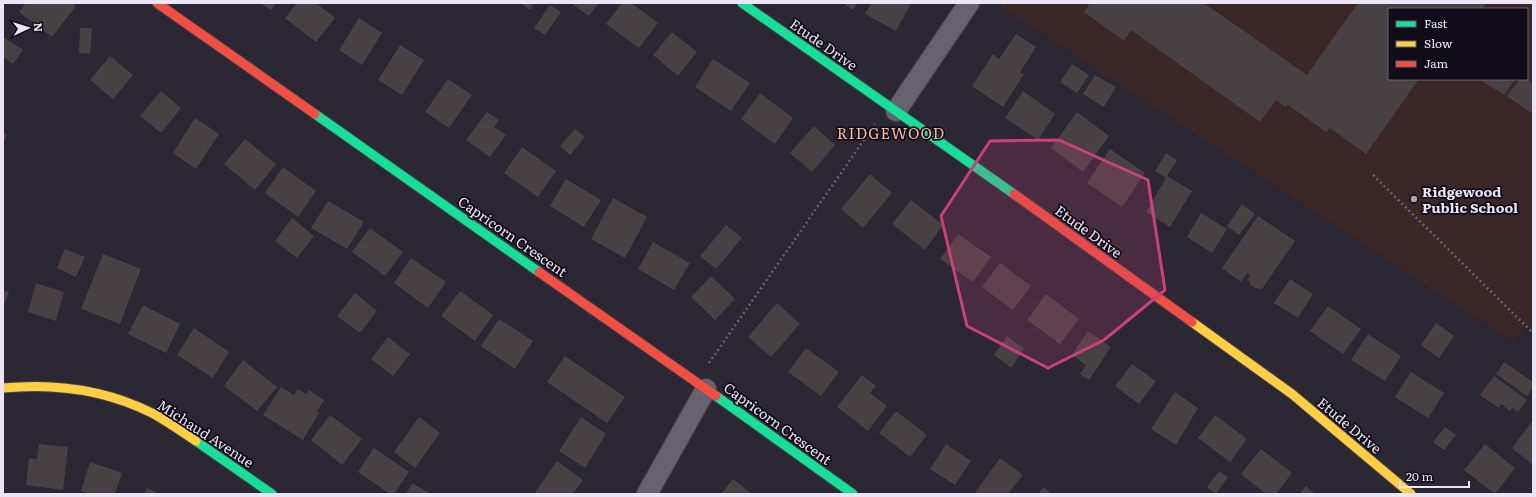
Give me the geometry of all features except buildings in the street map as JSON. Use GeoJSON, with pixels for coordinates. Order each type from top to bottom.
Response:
{"type":"FeatureCollection","features":[{"type":"Feature","properties":{"kind":"street","name":"Capricorn Crescent"},"geometry":{"type":"LineString","coordinates":[[156,3],[705,379],[853,494]]}},
{"type":"Feature","properties":{"kind":"street","name":"Etude Drive"},"geometry":{"type":"LineString","coordinates":[[742,3],[896,111],[1292,394],[1411,494]]}},
{"type":"Feature","properties":{"kind":"street"},"geometry":{"type":"LineString","coordinates":[[896,111],[969,3]]}},
{"type":"Feature","properties":{"kind":"street"},"geometry":{"type":"LineString","coordinates":[[647,494],[705,379]]}},
{"type":"Feature","properties":{"kind":"street","name":"Michaud Avenue"},"geometry":{"type":"LineString","coordinates":[[3,388],[23,386],[61,387],[103,395],[145,410],[178,429],[272,494]]}},
{"type":"Feature","properties":{"kind":"path"},"geometry":{"type":"LineString","coordinates":[[705,379],[876,122]]}},
{"type":"Feature","properties":{"kind":"path"},"geometry":{"type":"LineString","coordinates":[[1373,175],[1533,333]]}},
{"type":"Feature","properties":{"kind":"highlighted area"},"geometry":{"type":"Polygon","coordinates":[[[1059,140],[1148,180],[1165,290],[1104,340],[1048,368],[967,326],[941,216],[990,141],[1059,140]]]}},
{"type":"Feature","properties":{"kind":"shaded area","name":"Ridgewood Public School"},"geometry":{"type":"Polygon","coordinates":[[[995,3],[1533,3],[1533,320],[1513,342],[995,3]]]}},
{"type":"Feature","properties":{"kind":"traffic: fast"},"geometry":{"type":"LineString","coordinates":[[742,3],[1014,194]]}},
{"type":"Feature","properties":{"kind":"traffic: fast"},"geometry":{"type":"LineString","coordinates":[[315,114],[539,272]]}},
{"type":"Feature","properties":{"kind":"traffic: fast"},"geometry":{"type":"LineString","coordinates":[[716,396],[853,494]]}},
{"type":"Feature","properties":{"kind":"traffic: fast"},"geometry":{"type":"LineString","coordinates":[[196,441],[272,494]]}},
{"type":"Feature","properties":{"kind":"traffic: slow"},"geometry":{"type":"LineString","coordinates":[[1192,322],[1292,394],[1411,494]]}},
{"type":"Feature","properties":{"kind":"traffic: slow"},"geometry":{"type":"LineString","coordinates":[[3,388],[60,388],[98,394],[134,405],[152,413],[196,441]]}},
{"type":"Feature","properties":{"kind":"traffic: jam"},"geometry":{"type":"LineString","coordinates":[[157,3],[315,114]]}},
{"type":"Feature","properties":{"kind":"traffic: jam"},"geometry":{"type":"LineString","coordinates":[[1014,194],[1192,322]]}},
{"type":"Feature","properties":{"kind":"traffic: jam"},"geometry":{"type":"LineString","coordinates":[[539,272],[716,396]]}},
{"type":"Feature","properties":{"kind":"place","name":"Ridgewood Public School"},"geometry":{"type":"Point","coordinates":[1414,199]}},
{"type":"Feature","properties":{"kind":"district","name":"RIDGEWOOD"},"geometry":{"type":"Point","coordinates":[891,132]}}]}
